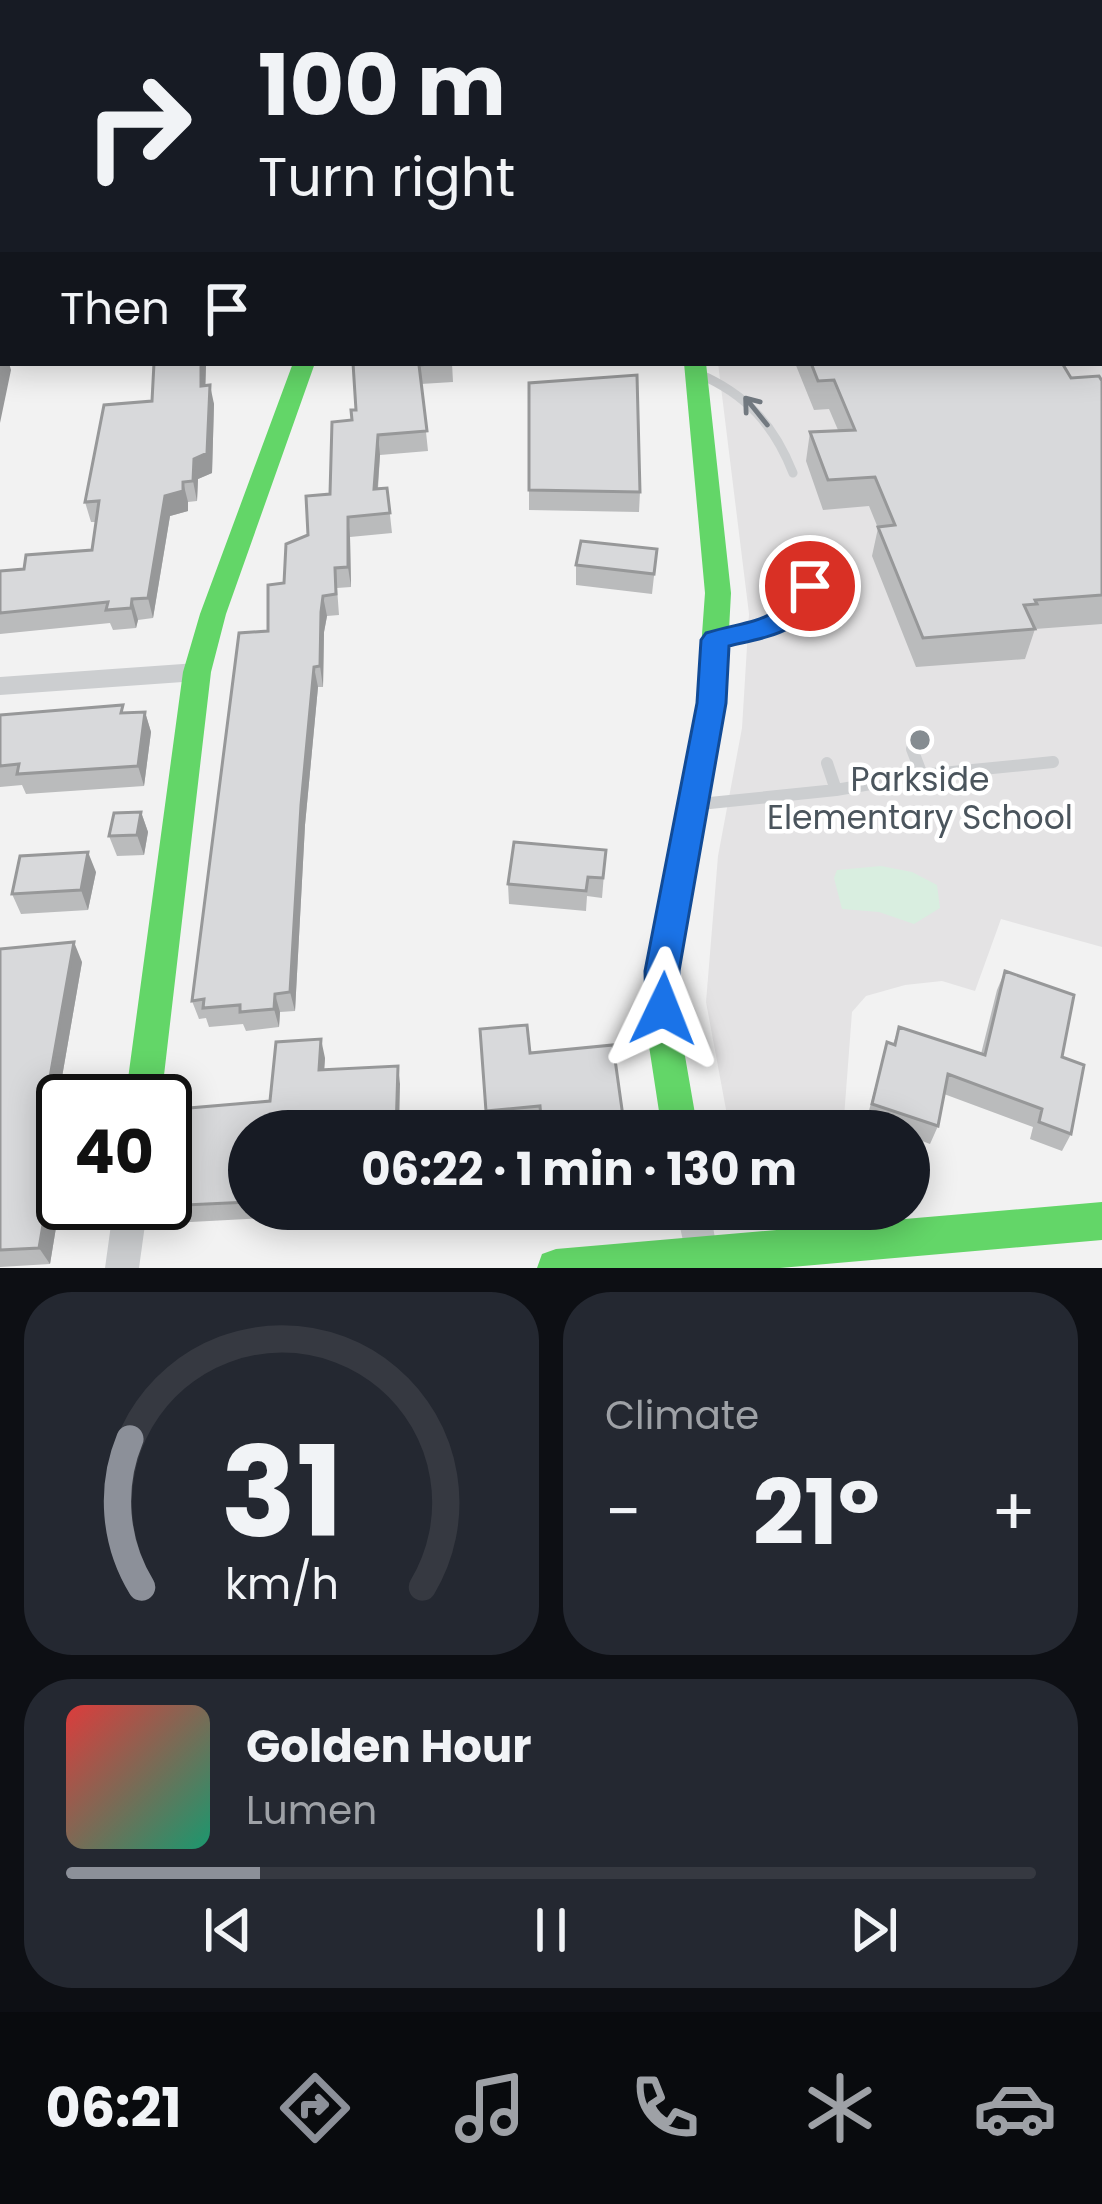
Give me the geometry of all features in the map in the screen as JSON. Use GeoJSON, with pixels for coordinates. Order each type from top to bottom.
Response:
{"type":"FeatureCollection","features":[{"type":"Feature","properties":{"kind":"street"},"geometry":{"type":"LineString","coordinates":[[146,1074],[197,672],[213,614],[303,366]]}},
{"type":"Feature","properties":{"kind":"street"},"geometry":{"type":"LineString","coordinates":[[677,1110],[664,1033],[662,971],[712,697],[718,593],[695,368]]}},
{"type":"Feature","properties":{"kind":"street"},"geometry":{"type":"LineString","coordinates":[[0,686],[197,672]]}},
{"type":"Feature","properties":{"kind":"street"},"geometry":{"type":"LineString","coordinates":[[556,1268],[1102,1221]]}},
{"type":"Feature","properties":{"kind":"street"},"geometry":{"type":"LineString","coordinates":[[122,1268],[127,1230]]}},
{"type":"Feature","properties":{"kind":"street"},"geometry":{"type":"LineString","coordinates":[[696,1230],[700,1256]]}},
{"type":"Feature","properties":{"kind":"lane"},"geometry":{"type":"LineString","coordinates":[[695,368],[747,398],[785,451],[793,473]]}},
{"type":"Feature","properties":{"kind":"lane"},"geometry":{"type":"LineString","coordinates":[[715,640],[782,624],[804,604],[810,586]]}},
{"type":"Feature","properties":{"kind":"lane"},"geometry":{"type":"LineString","coordinates":[[912,749],[922,775]]}},
{"type":"Feature","properties":{"kind":"lane"},"geometry":{"type":"LineString","coordinates":[[693,805],[1053,762]]}},
{"type":"Feature","properties":{"kind":"lane"},"geometry":{"type":"LineString","coordinates":[[827,763],[836,790]]}},
{"type":"Feature","properties":{"kind":"shaded area","name":"Parkside Elementary School"},"geometry":{"type":"Polygon","coordinates":[[[718,366],[1102,366],[1102,947],[1001,919],[975,991],[942,981],[905,985],[866,996],[852,1012],[845,1110],[726,1110],[706,1002],[718,856],[742,728],[749,614],[718,366]]]}},
{"type":"Feature","properties":{"kind":"green space"},"geometry":{"type":"Polygon","coordinates":[[[881,866],[912,872],[937,885],[940,908],[914,924],[879,912],[842,909],[834,878],[837,870],[881,866]]]}},
{"type":"Feature","properties":{"kind":"building"},"geometry":{"type":"Polygon","coordinates":[[[154,366],[201,366],[201,386],[210,385],[207,453],[194,459],[193,481],[183,482],[183,491],[165,496],[148,598],[132,599],[131,608],[106,610],[108,602],[0,613],[0,571],[24,569],[26,555],[92,550],[99,501],[85,502],[104,405],[152,401],[154,366]]]}},
{"type":"Feature","properties":{"kind":"building"},"geometry":{"type":"Polygon","coordinates":[[[353,366],[419,366],[427,431],[378,435],[374,489],[387,488],[390,513],[348,517],[348,567],[335,568],[336,594],[323,596],[320,666],[314,667],[301,805],[290,992],[275,994],[274,1009],[203,1008],[204,999],[192,1001],[239,633],[268,631],[268,585],[284,583],[286,544],[308,535],[306,496],[330,494],[332,422],[352,420],[351,410],[356,410],[353,366]]]}},
{"type":"Feature","properties":{"kind":"building"},"geometry":{"type":"Polygon","coordinates":[[[812,366],[1064,366],[1071,378],[1099,376],[1102,595],[1024,605],[1035,629],[923,638],[878,527],[895,525],[875,477],[828,480],[810,432],[855,430],[834,380],[818,381],[812,366]]]}},
{"type":"Feature","properties":{"kind":"building"},"geometry":{"type":"Polygon","coordinates":[[[637,375],[640,492],[529,490],[529,383],[637,375]]]}},
{"type":"Feature","properties":{"kind":"building"},"geometry":{"type":"Polygon","coordinates":[[[581,541],[657,549],[654,574],[576,565],[581,541]]]}},
{"type":"Feature","properties":{"kind":"building"},"geometry":{"type":"Polygon","coordinates":[[[123,705],[121,713],[145,712],[138,766],[17,774],[19,764],[0,766],[0,715],[123,705]]]}},
{"type":"Feature","properties":{"kind":"building"},"geometry":{"type":"Polygon","coordinates":[[[141,812],[137,835],[109,836],[114,813],[141,812]]]}},
{"type":"Feature","properties":{"kind":"building"},"geometry":{"type":"Polygon","coordinates":[[[514,842],[606,850],[603,878],[588,877],[586,891],[508,884],[514,842]]]}},
{"type":"Feature","properties":{"kind":"building"},"geometry":{"type":"Polygon","coordinates":[[[88,852],[81,890],[12,894],[20,856],[88,852]]]}},
{"type":"Feature","properties":{"kind":"building"},"geometry":{"type":"Polygon","coordinates":[[[74,942],[51,1074],[36,1074],[39,1248],[0,1250],[0,949],[74,942]]]}},
{"type":"Feature","properties":{"kind":"building"},"geometry":{"type":"Polygon","coordinates":[[[1005,971],[1074,995],[1062,1057],[1084,1065],[1071,1134],[1039,1122],[1042,1109],[948,1074],[938,1126],[930,1123],[930,1110],[890,1110],[872,1104],[887,1042],[895,1045],[899,1027],[985,1055],[1005,971]]]}},
{"type":"Feature","properties":{"kind":"building"},"geometry":{"type":"Polygon","coordinates":[[[527,1025],[530,1053],[613,1045],[622,1110],[540,1110],[540,1106],[486,1110],[480,1029],[527,1025]]]}},
{"type":"Feature","properties":{"kind":"building"},"geometry":{"type":"Polygon","coordinates":[[[321,1039],[319,1070],[398,1066],[397,1110],[228,1110],[228,1203],[192,1205],[192,1108],[270,1101],[276,1042],[321,1039]]]}},
{"type":"Feature","properties":{"kind":"traffic: fast"},"geometry":{"type":"LineString","coordinates":[[146,1074],[197,672],[213,614],[303,366]]}},
{"type":"Feature","properties":{"kind":"traffic: fast"},"geometry":{"type":"LineString","coordinates":[[677,1110],[664,1033],[662,971],[711,703],[718,593],[695,366]]}},
{"type":"Feature","properties":{"kind":"traffic: fast"},"geometry":{"type":"LineString","coordinates":[[556,1268],[1102,1221]]}},
{"type":"Feature","properties":{"kind":"place","name":"Parkside Elementary School"},"geometry":{"type":"Point","coordinates":[920,740]}},
{"type":"Feature","properties":{"kind":"route"},"geometry":{"type":"LineString","coordinates":[[663,1009],[662,971],[711,703],[715,640],[782,624],[804,604],[810,586]]}}]}
